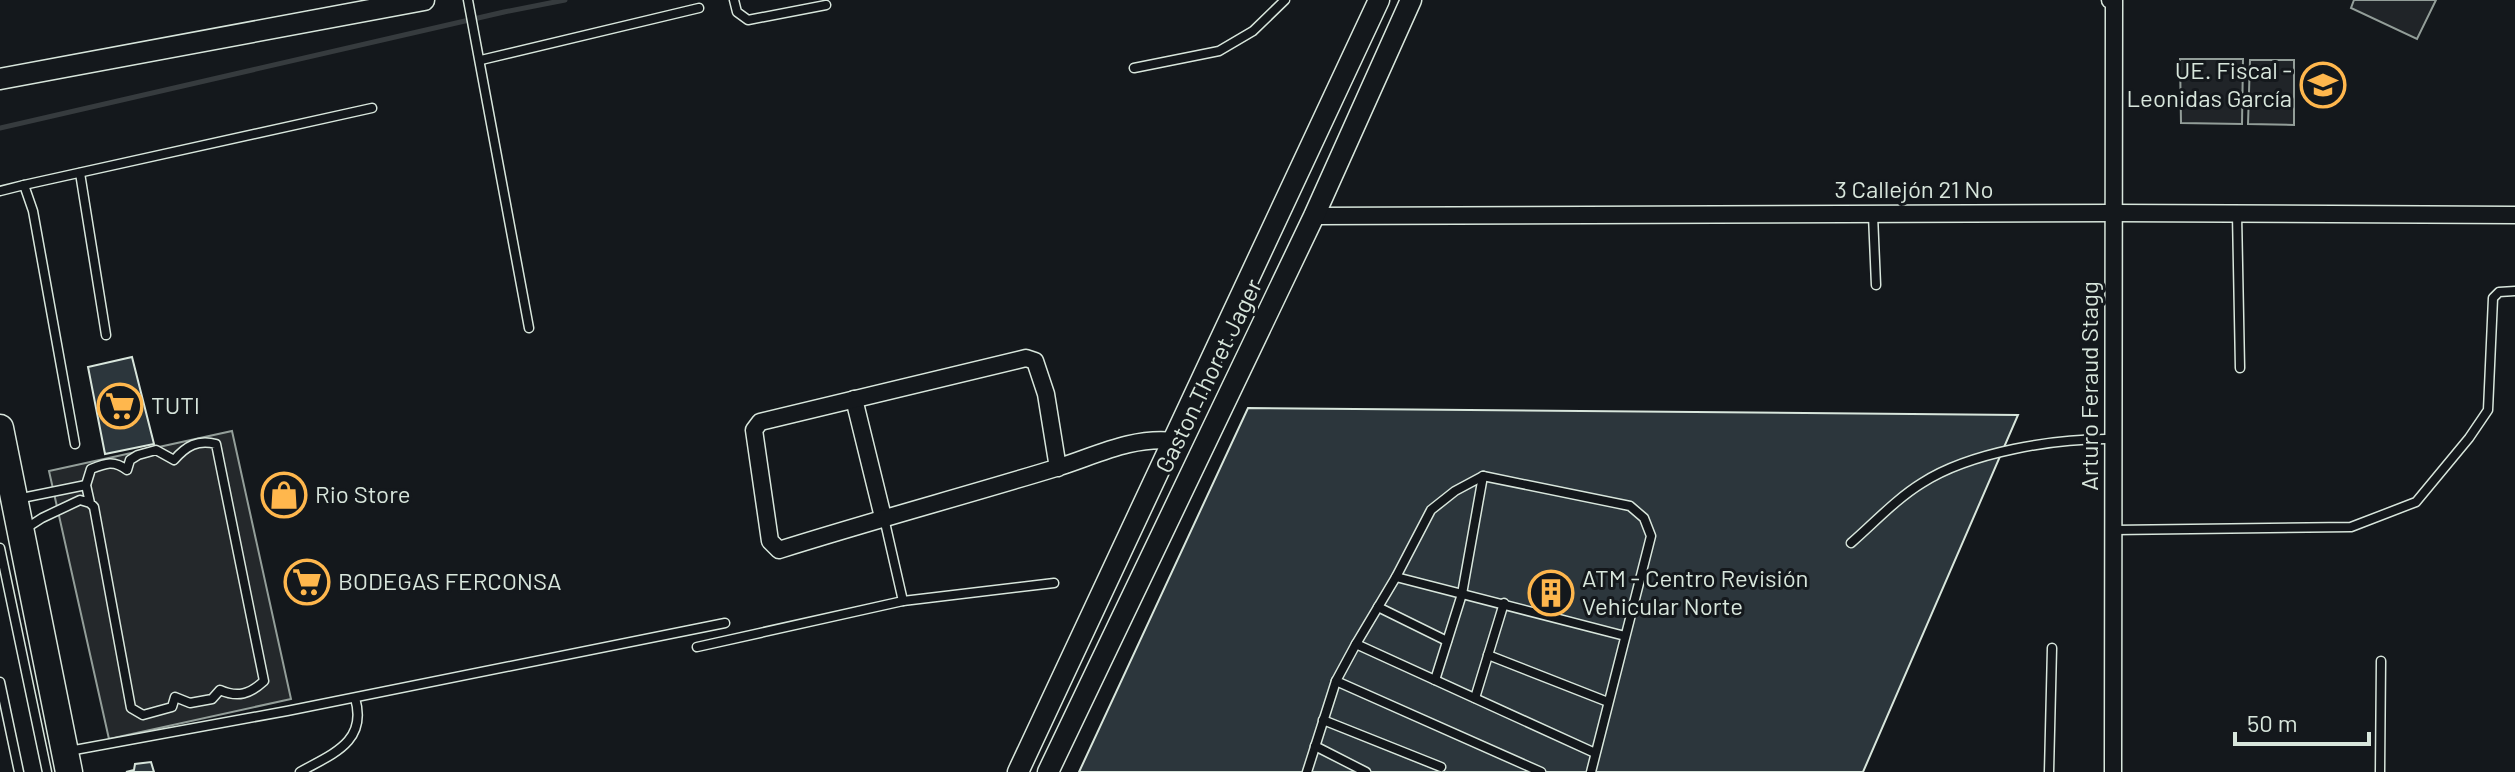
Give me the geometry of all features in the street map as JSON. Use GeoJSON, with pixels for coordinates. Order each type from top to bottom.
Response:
{"type":"FeatureCollection","features":[{"type":"Feature","properties":{"kind":"main road"},"geometry":{"type":"LineString","coordinates":[[0,428],[7,505],[14,521],[10,540],[66,762]]}},
{"type":"Feature","properties":{"kind":"street"},"geometry":{"type":"LineString","coordinates":[[0,79],[424,0]]}},
{"type":"Feature","properties":{"kind":"street","name":"Gaston Thoret Jager"},"geometry":{"type":"LineString","coordinates":[[1018,772],[1379,0]]}},
{"type":"Feature","properties":{"kind":"street","name":"Gaston Thoret Jager"},"geometry":{"type":"LineString","coordinates":[[1048,772],[1314,216],[1411,0]]}},
{"type":"Feature","properties":{"kind":"street","name":"Arturo Feraud Stagg"},"geometry":{"type":"LineString","coordinates":[[2112,0],[2113,772]]}},
{"type":"Feature","properties":{"kind":"street","name":"3 Callejón 21 No"},"geometry":{"type":"LineString","coordinates":[[1314,216],[2515,215]]}},
{"type":"Feature","properties":{"kind":"street"},"geometry":{"type":"LineString","coordinates":[[1058,468],[1046,394],[1035,361],[1026,358],[760,422],[754,430],[770,541],[779,550],[1058,468],[1117,447],[1152,438],[1174,441]]}},
{"type":"Feature","properties":{"kind":"street"},"geometry":{"type":"LineString","coordinates":[[854,399],[883,517]]}},
{"type":"Feature","properties":{"kind":"lane"},"geometry":{"type":"LineString","coordinates":[[468,0],[529,328]]}},
{"type":"Feature","properties":{"kind":"lane"},"geometry":{"type":"LineString","coordinates":[[734,0],[737,12],[748,20],[826,5]]}},
{"type":"Feature","properties":{"kind":"lane"},"geometry":{"type":"LineString","coordinates":[[1134,68],[1219,51],[1253,31],[1285,0]]}},
{"type":"Feature","properties":{"kind":"lane"},"geometry":{"type":"LineString","coordinates":[[481,60],[699,8]]}},
{"type":"Feature","properties":{"kind":"lane"},"geometry":{"type":"LineString","coordinates":[[0,191],[372,108]]}},
{"type":"Feature","properties":{"kind":"lane"},"geometry":{"type":"LineString","coordinates":[[80,173],[106,335]]}},
{"type":"Feature","properties":{"kind":"lane"},"geometry":{"type":"LineString","coordinates":[[24,185],[33,211],[75,444]]}},
{"type":"Feature","properties":{"kind":"lane"},"geometry":{"type":"LineString","coordinates":[[2237,213],[2240,368]]}},
{"type":"Feature","properties":{"kind":"lane"},"geometry":{"type":"LineString","coordinates":[[1873,214],[1876,285]]}},
{"type":"Feature","properties":{"kind":"lane"},"geometry":{"type":"LineString","coordinates":[[2114,530],[2351,527],[2416,502],[2488,410],[2493,298],[2499,292],[2515,291]]}},
{"type":"Feature","properties":{"kind":"lane"},"geometry":{"type":"LineString","coordinates":[[1851,543],[1921,483],[1957,465],[2022,448],[2095,438],[2114,439]]}},
{"type":"Feature","properties":{"kind":"lane"},"geometry":{"type":"LineString","coordinates":[[47,772],[10,540],[42,518],[80,500],[94,507],[131,708],[143,715],[172,707],[175,697],[190,703],[212,699],[220,690],[232,696],[252,692],[264,681],[216,444],[207,441],[189,445],[174,460],[156,450],[138,455],[130,460],[127,470],[119,464],[107,463],[91,469],[86,485],[90,503]]}},
{"type":"Feature","properties":{"kind":"lane"},"geometry":{"type":"LineString","coordinates":[[1435,680],[1462,594],[1483,476]]}},
{"type":"Feature","properties":{"kind":"lane"},"geometry":{"type":"LineString","coordinates":[[1307,772],[1336,681],[1431,510],[1455,491],[1483,476],[1630,506],[1644,518],[1651,536],[1591,772]]}},
{"type":"Feature","properties":{"kind":"lane"},"geometry":{"type":"LineString","coordinates":[[7,505],[86,485]]}},
{"type":"Feature","properties":{"kind":"lane"},"geometry":{"type":"LineString","coordinates":[[883,517],[903,601]]}},
{"type":"Feature","properties":{"kind":"lane"},"geometry":{"type":"LineString","coordinates":[[1396,577],[1625,636]]}},
{"type":"Feature","properties":{"kind":"lane"},"geometry":{"type":"LineString","coordinates":[[697,647],[903,601],[1054,583]]}},
{"type":"Feature","properties":{"kind":"lane"},"geometry":{"type":"LineString","coordinates":[[1475,698],[1504,603]]}},
{"type":"Feature","properties":{"kind":"lane"},"geometry":{"type":"LineString","coordinates":[[1378,607],[1447,641]]}},
{"type":"Feature","properties":{"kind":"lane"},"geometry":{"type":"LineString","coordinates":[[66,762],[355,698],[725,623]]}},
{"type":"Feature","properties":{"kind":"lane"},"geometry":{"type":"LineString","coordinates":[[1356,644],[1595,753]]}},
{"type":"Feature","properties":{"kind":"lane"},"geometry":{"type":"LineString","coordinates":[[2049,772],[2052,648]]}},
{"type":"Feature","properties":{"kind":"lane"},"geometry":{"type":"LineString","coordinates":[[1488,655],[1608,702]]}},
{"type":"Feature","properties":{"kind":"lane"},"geometry":{"type":"LineString","coordinates":[[2380,772],[2381,661]]}},
{"type":"Feature","properties":{"kind":"lane"},"geometry":{"type":"LineString","coordinates":[[1336,681],[1541,772]]}},
{"type":"Feature","properties":{"kind":"lane"},"geometry":{"type":"LineString","coordinates":[[0,682],[19,772]]}},
{"type":"Feature","properties":{"kind":"lane"},"geometry":{"type":"LineString","coordinates":[[300,772],[343,748],[356,731],[358,707],[355,698]]}},
{"type":"Feature","properties":{"kind":"lane"},"geometry":{"type":"LineString","coordinates":[[1323,720],[1441,767]]}},
{"type":"Feature","properties":{"kind":"lane"},"geometry":{"type":"LineString","coordinates":[[1315,746],[1366,772]]}},
{"type":"Feature","properties":{"kind":"shaded area"},"geometry":{"type":"Polygon","coordinates":[[[2354,0],[2436,0],[2417,39],[2351,8],[2354,0]]]}},
{"type":"Feature","properties":{"kind":"shaded area"},"geometry":{"type":"Polygon","coordinates":[[[2180,59],[2243,59],[2242,124],[2181,123],[2180,59]]]}},
{"type":"Feature","properties":{"kind":"shaded area"},"geometry":{"type":"Polygon","coordinates":[[[2250,60],[2294,60],[2294,125],[2248,124],[2250,60]]]}},
{"type":"Feature","properties":{"kind":"shaded area"},"geometry":{"type":"Polygon","coordinates":[[[232,431],[291,699],[109,739],[49,471],[232,431]]]}},
{"type":"Feature","properties":{"kind":"building","name":"TUTI"},"geometry":{"type":"Polygon","coordinates":[[[132,357],[154,444],[105,454],[88,367],[132,357]]]}},
{"type":"Feature","properties":{"kind":"building","name":"ATM - Centro Revisión Vehicular Norte"},"geometry":{"type":"Polygon","coordinates":[[[1248,408],[2018,415],[1863,772],[1079,772],[1248,408]]]}},
{"type":"Feature","properties":{"kind":"building"},"geometry":{"type":"Polygon","coordinates":[[[151,762],[154,772],[126,772],[134,770],[135,764],[151,762]]]}},
{"type":"Feature","properties":{"kind":"waterway"},"geometry":{"type":"LineString","coordinates":[[0,128],[565,0]]}},
{"type":"Feature","properties":{"kind":"place","name":"UE. Fiscal - Leonidas García"},"geometry":{"type":"Point","coordinates":[2323,85]}},
{"type":"Feature","properties":{"kind":"place","name":"TUTI"},"geometry":{"type":"Point","coordinates":[120,406]}},
{"type":"Feature","properties":{"kind":"place","name":"Rio Store"},"geometry":{"type":"Point","coordinates":[284,495]}},
{"type":"Feature","properties":{"kind":"place","name":"BODEGAS FERCONSA"},"geometry":{"type":"Point","coordinates":[307,582]}},
{"type":"Feature","properties":{"kind":"place","name":"ATM - Centro Revisión Vehicular Norte"},"geometry":{"type":"Point","coordinates":[1551,593]}}]}
